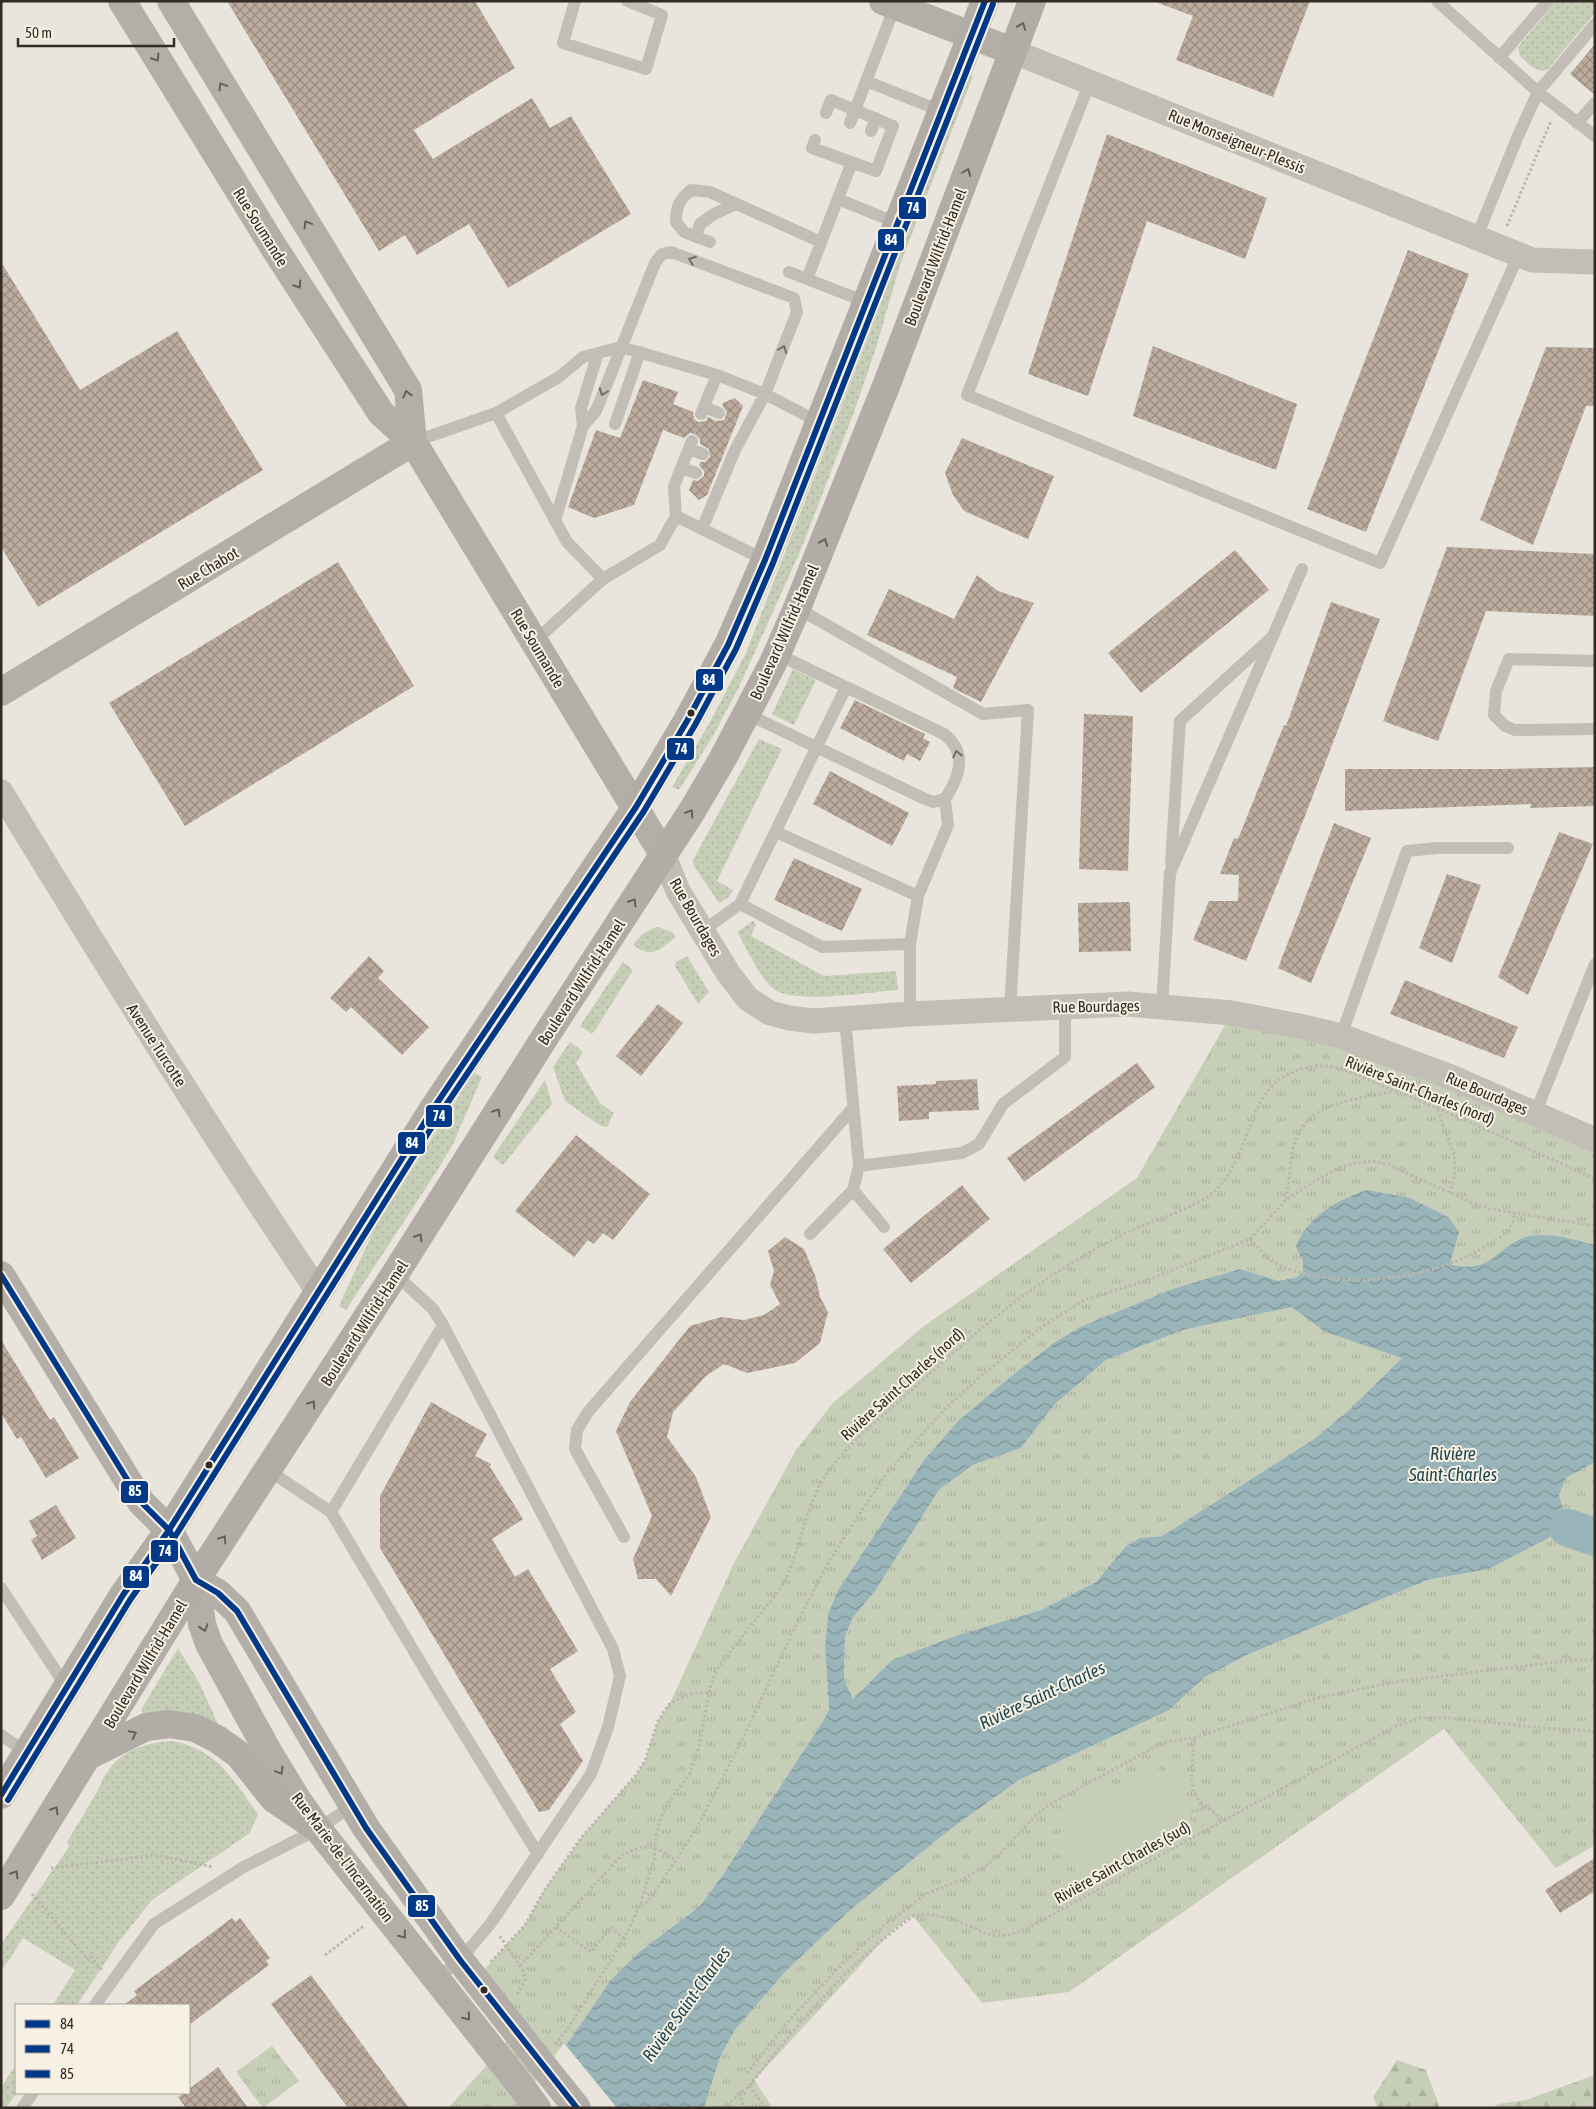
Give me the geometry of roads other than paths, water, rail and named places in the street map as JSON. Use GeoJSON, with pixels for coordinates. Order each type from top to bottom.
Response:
{"type":"FeatureCollection","features":[{"type":"Feature","properties":{"kind":"main road"},"geometry":{"type":"LineString","coordinates":[[1,1796],[123,1595],[169,1530],[433,1109],[636,806],[687,721],[728,644],[765,560],[984,1]]}},
{"type":"Feature","properties":{"kind":"main road","name":"Boulevard Wilfrid-Hamel"},"geometry":{"type":"LineString","coordinates":[[1,1896],[90,1755],[196,1580],[692,811],[747,714],[797,608],[888,381],[1032,1]]}},
{"type":"Feature","properties":{"kind":"main road"},"geometry":{"type":"LineString","coordinates":[[90,1755],[146,1727],[169,1724],[195,1728],[217,1738],[238,1754],[274,1799],[318,1829]]}},
{"type":"Feature","properties":{"kind":"street","name":"Rue Soumande"},"geometry":{"type":"LineString","coordinates":[[122,1],[273,246],[381,413],[414,442],[605,760],[636,806],[663,854]]}},
{"type":"Feature","properties":{"kind":"street","name":"Rue Soumande"},"geometry":{"type":"LineString","coordinates":[[171,1],[408,390],[414,442]]}},
{"type":"Feature","properties":{"kind":"street","name":"Rue Monseigneur-Plessis"},"geometry":{"type":"LineString","coordinates":[[889,4],[1090,82],[1532,260],[1595,262]]}},
{"type":"Feature","properties":{"kind":"street","name":"Rue Chabot"},"geometry":{"type":"LineString","coordinates":[[1,692],[414,442]]}},
{"type":"Feature","properties":{"kind":"street","name":"Avenue Turcotte"},"geometry":{"type":"LineString","coordinates":[[1,792],[114,978],[268,1219],[319,1293]]}},
{"type":"Feature","properties":{"kind":"street","name":"Rue Bourdages"},"geometry":{"type":"LineString","coordinates":[[663,854],[678,891],[704,930],[728,973],[748,998],[770,1013],[789,1018],[814,1021],[910,1014],[1128,1004],[1232,1012],[1342,1036],[1451,1077],[1595,1140]]}},
{"type":"Feature","properties":{"kind":"street","name":"Rue Marie-de-l'Incarnation"},"geometry":{"type":"LineString","coordinates":[[1,1275],[141,1502],[169,1530],[196,1580],[202,1624],[209,1644],[296,1799],[537,2108]]}},
{"type":"Feature","properties":{"kind":"street","name":"Rue Marie-de-l'Incarnation"},"geometry":{"type":"LineString","coordinates":[[196,1580],[218,1593],[237,1611],[352,1806],[468,1970],[543,2055],[577,2108]]}},
{"type":"Feature","properties":{"kind":"lane"},"geometry":{"type":"LineString","coordinates":[[575,1],[562,43],[646,69],[662,15],[627,1]]}},
{"type":"Feature","properties":{"kind":"lane"},"geometry":{"type":"LineString","coordinates":[[1437,1],[1538,92],[1595,136]]}},
{"type":"Feature","properties":{"kind":"lane"},"geometry":{"type":"LineString","coordinates":[[1499,58],[1548,1]]}},
{"type":"Feature","properties":{"kind":"lane"},"geometry":{"type":"LineString","coordinates":[[850,122],[866,82],[889,4]]}},
{"type":"Feature","properties":{"kind":"lane"},"geometry":{"type":"LineString","coordinates":[[1090,82],[967,395],[1380,563],[1498,245],[1518,136],[1538,92],[1595,24]]}},
{"type":"Feature","properties":{"kind":"lane"},"geometry":{"type":"LineString","coordinates":[[866,82],[941,111]]}},
{"type":"Feature","properties":{"kind":"lane"},"geometry":{"type":"LineString","coordinates":[[815,140],[812,148],[839,153],[876,171],[893,126],[831,100],[826,113]]}},
{"type":"Feature","properties":{"kind":"lane"},"geometry":{"type":"LineString","coordinates":[[1577,123],[1595,103]]}},
{"type":"Feature","properties":{"kind":"lane"},"geometry":{"type":"LineString","coordinates":[[871,131],[876,118]]}},
{"type":"Feature","properties":{"kind":"lane"},"geometry":{"type":"LineString","coordinates":[[807,280],[838,199],[857,161]]}},
{"type":"Feature","properties":{"kind":"lane"},"geometry":{"type":"LineString","coordinates":[[710,242],[684,232],[676,222],[676,207],[691,190],[710,192],[821,242]]}},
{"type":"Feature","properties":{"kind":"lane"},"geometry":{"type":"LineString","coordinates":[[838,199],[897,223]]}},
{"type":"Feature","properties":{"kind":"lane"},"geometry":{"type":"LineString","coordinates":[[696,236],[700,224],[714,214],[736,204]]}},
{"type":"Feature","properties":{"kind":"lane"},"geometry":{"type":"LineString","coordinates":[[583,426],[596,411],[655,263],[662,254],[672,252],[794,298],[797,312],[765,394],[742,423],[718,482],[702,529]]}},
{"type":"Feature","properties":{"kind":"lane"},"geometry":{"type":"LineString","coordinates":[[789,272],[866,302]]}},
{"type":"Feature","properties":{"kind":"lane"},"geometry":{"type":"LineString","coordinates":[[414,442],[496,413],[559,377],[583,357],[621,347],[717,375],[765,394],[819,422]]}},
{"type":"Feature","properties":{"kind":"lane"},"geometry":{"type":"LineString","coordinates":[[615,424],[640,352]]}},
{"type":"Feature","properties":{"kind":"lane"},"geometry":{"type":"LineString","coordinates":[[555,521],[583,426],[581,408],[598,353]]}},
{"type":"Feature","properties":{"kind":"lane"},"geometry":{"type":"LineString","coordinates":[[717,375],[702,411],[719,413]]}},
{"type":"Feature","properties":{"kind":"lane"},"geometry":{"type":"LineString","coordinates":[[496,413],[567,542],[603,579]]}},
{"type":"Feature","properties":{"kind":"lane"},"geometry":{"type":"LineString","coordinates":[[535,641],[603,579],[660,545],[676,516],[674,486],[690,445],[703,454]]}},
{"type":"Feature","properties":{"kind":"lane"},"geometry":{"type":"LineString","coordinates":[[681,468],[696,473]]}},
{"type":"Feature","properties":{"kind":"lane"},"geometry":{"type":"LineString","coordinates":[[676,516],[765,560]]}},
{"type":"Feature","properties":{"kind":"lane"},"geometry":{"type":"LineString","coordinates":[[1170,872],[1302,569]]}},
{"type":"Feature","properties":{"kind":"lane"},"geometry":{"type":"LineString","coordinates":[[797,608],[983,714],[1028,710],[1010,1009]]}},
{"type":"Feature","properties":{"kind":"lane"},"geometry":{"type":"LineString","coordinates":[[1162,1006],[1180,721],[1274,635]]}},
{"type":"Feature","properties":{"kind":"lane"},"geometry":{"type":"LineString","coordinates":[[747,714],[933,802],[944,799],[956,783],[959,765],[955,743],[944,734],[776,654]]}},
{"type":"Feature","properties":{"kind":"lane"},"geometry":{"type":"LineString","coordinates":[[1595,661],[1508,658],[1496,691],[1494,714],[1505,726],[1515,730],[1595,729]]}},
{"type":"Feature","properties":{"kind":"lane"},"geometry":{"type":"LineString","coordinates":[[704,930],[740,904],[846,687]]}},
{"type":"Feature","properties":{"kind":"lane"},"geometry":{"type":"LineString","coordinates":[[910,1014],[910,944],[918,896],[948,825],[944,799]]}},
{"type":"Feature","properties":{"kind":"lane"},"geometry":{"type":"LineString","coordinates":[[776,832],[918,896]]}},
{"type":"Feature","properties":{"kind":"lane"},"geometry":{"type":"LineString","coordinates":[[1342,1036],[1407,851],[1437,848],[1508,848]]}},
{"type":"Feature","properties":{"kind":"lane"},"geometry":{"type":"LineString","coordinates":[[740,904],[822,947],[910,944]]}},
{"type":"Feature","properties":{"kind":"lane"},"geometry":{"type":"LineString","coordinates":[[1535,1114],[1595,964]]}},
{"type":"Feature","properties":{"kind":"lane"},"geometry":{"type":"LineString","coordinates":[[859,1166],[962,1153],[978,1144],[1003,1104],[1065,1057],[1065,1006]]}},
{"type":"Feature","properties":{"kind":"lane"},"geometry":{"type":"LineString","coordinates":[[810,1234],[853,1190],[859,1166],[844,1019]]}},
{"type":"Feature","properties":{"kind":"lane"},"geometry":{"type":"LineString","coordinates":[[624,1537],[575,1449],[577,1430],[588,1412],[853,1108]]}},
{"type":"Feature","properties":{"kind":"lane"},"geometry":{"type":"LineString","coordinates":[[853,1190],[884,1227]]}},
{"type":"Feature","properties":{"kind":"lane"},"geometry":{"type":"LineString","coordinates":[[395,1274],[433,1309],[443,1325],[612,1649],[620,1676],[608,1727],[591,1774],[491,1922],[468,1970],[437,1978]]}},
{"type":"Feature","properties":{"kind":"lane"},"geometry":{"type":"LineString","coordinates":[[331,1512],[443,1325]]}},
{"type":"Feature","properties":{"kind":"lane"},"geometry":{"type":"LineString","coordinates":[[268,1470],[331,1512],[538,1854]]}},
{"type":"Feature","properties":{"kind":"lane"},"geometry":{"type":"LineString","coordinates":[[1,1588],[67,1688]]}},
{"type":"Feature","properties":{"kind":"lane"},"geometry":{"type":"LineString","coordinates":[[1,1735],[27,1753]]}},
{"type":"Feature","properties":{"kind":"lane"},"geometry":{"type":"LineString","coordinates":[[96,2004],[154,1924],[236,1872],[318,1829],[352,1806]]}},
{"type":"Feature","properties":{"kind":"lane"},"geometry":{"type":"LineString","coordinates":[[22,2108],[32,2094]]}},
{"type":"Feature","properties":{"kind":"water","name":"Rivière Saint-Charles"},"geometry":{"type":"Polygon","coordinates":[[[1367,1190],[1410,1198],[1448,1217],[1459,1232],[1450,1264],[1464,1267],[1476,1266],[1486,1262],[1510,1245],[1530,1236],[1554,1236],[1595,1245],[1595,1462],[1566,1478],[1559,1495],[1568,1528],[1489,1569],[1428,1580],[1249,1654],[1205,1677],[1169,1710],[1019,1780],[948,1831],[847,1913],[785,1972],[735,2030],[720,2057],[704,2108],[518,2108],[572,2037],[610,1981],[638,1953],[700,1906],[722,1876],[823,1721],[829,1709],[825,1645],[828,1614],[838,1590],[924,1460],[957,1422],[1055,1342],[1082,1326],[1175,1288],[1240,1269],[1279,1281],[1297,1277],[1303,1272],[1303,1262],[1296,1247],[1307,1227],[1315,1218],[1335,1204],[1367,1190]],[[1292,1307],[1183,1330],[1106,1360],[1055,1404],[1021,1448],[973,1465],[939,1490],[875,1591],[852,1619],[845,1637],[844,1679],[853,1699],[892,1660],[958,1635],[1041,1610],[1096,1582],[1125,1547],[1140,1538],[1162,1536],[1314,1439],[1347,1412],[1402,1358],[1325,1332],[1292,1307]]]}},
{"type":"Feature","properties":{"kind":"waterway"},"geometry":{"type":"LineString","coordinates":[[1568,1528],[1595,1537]]}}]}
